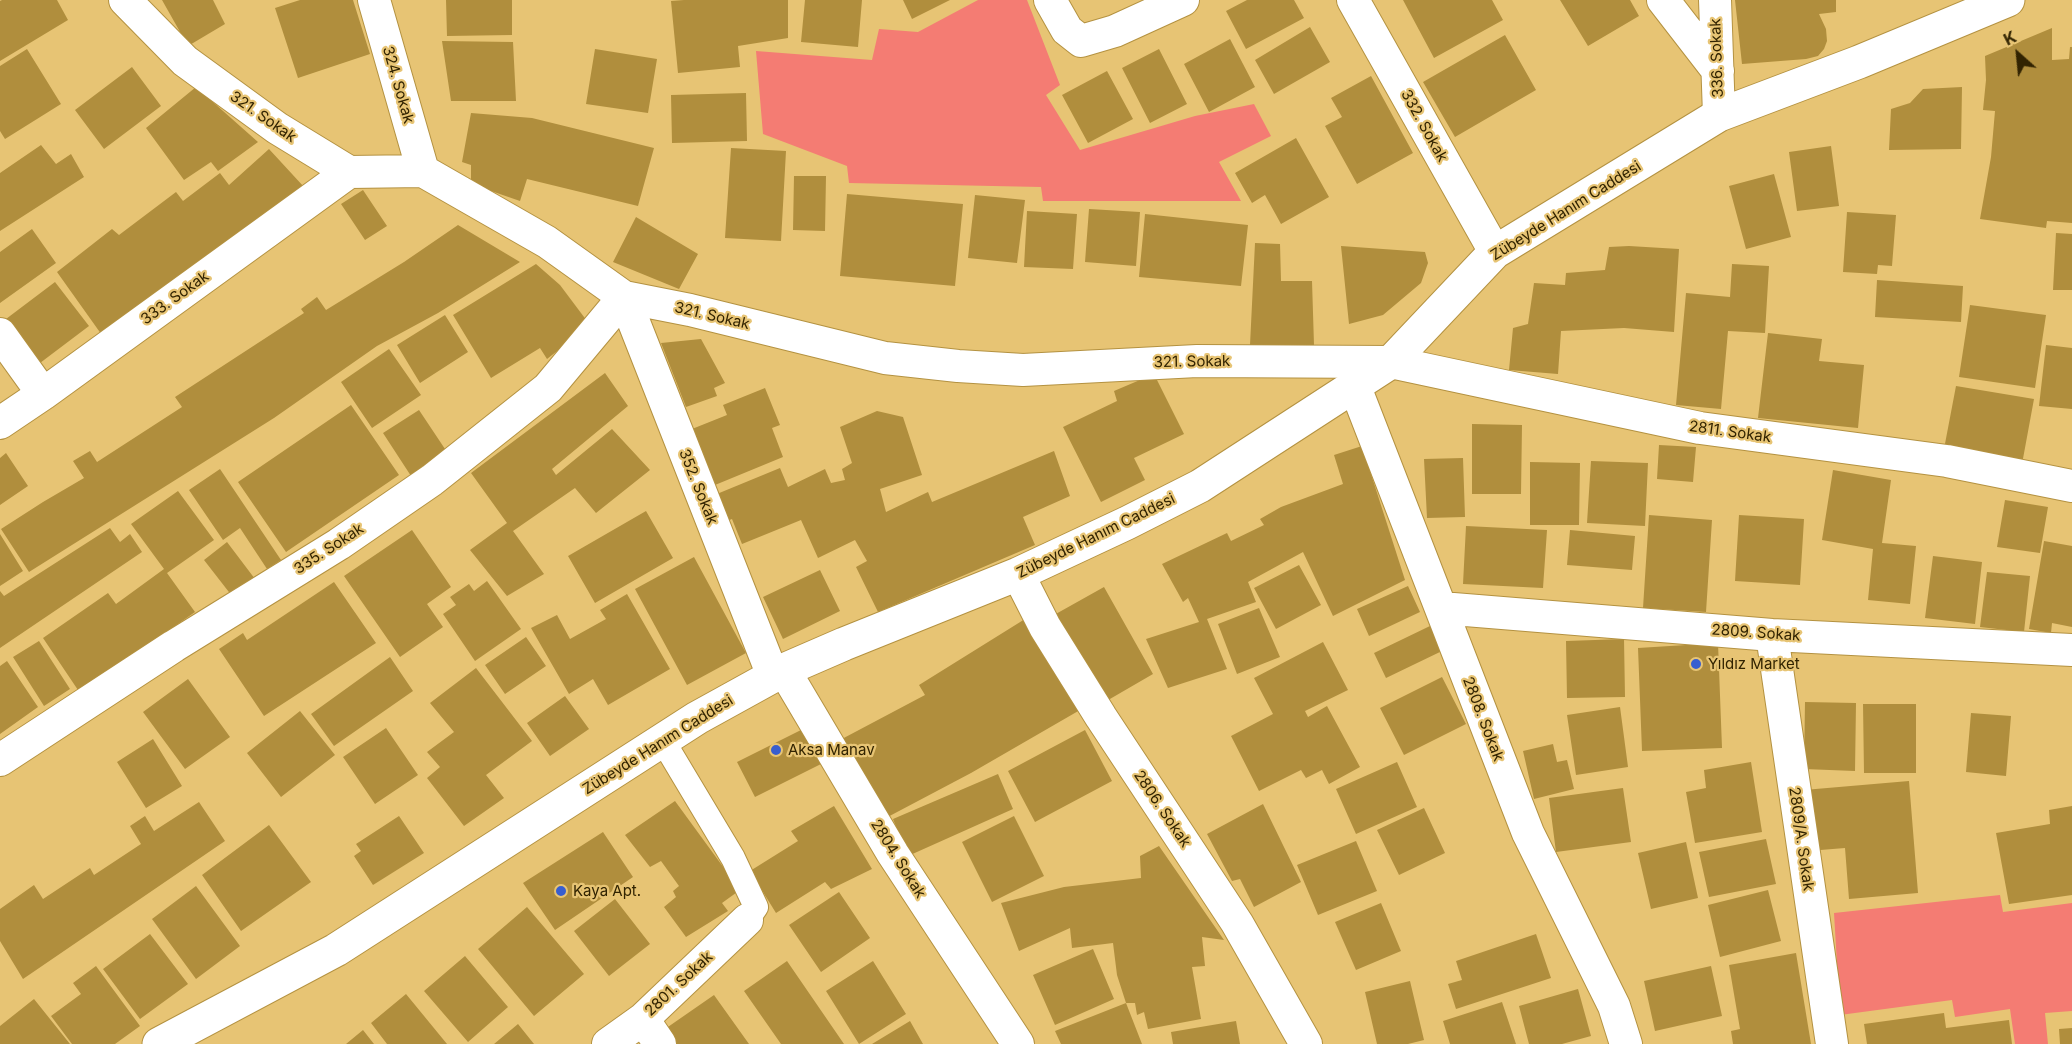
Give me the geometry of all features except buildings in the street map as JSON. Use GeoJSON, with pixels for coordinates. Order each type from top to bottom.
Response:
{"type":"FeatureCollection","features":[{"type":"Feature","properties":{"kind":"street","name":"321. Sokak"},"geometry":{"type":"LineString","coordinates":[[125,0],[185,61],[277,128],[349,172]]}},
{"type":"Feature","properties":{"kind":"street","name":"324. Sokak"},"geometry":{"type":"LineString","coordinates":[[374,0],[423,171]]}},
{"type":"Feature","properties":{"kind":"street"},"geometry":{"type":"LineString","coordinates":[[1050,0],[1067,30],[1081,41],[1115,31],[1183,0]]}},
{"type":"Feature","properties":{"kind":"street","name":"332. Sokak"},"geometry":{"type":"LineString","coordinates":[[1353,0],[1495,252]]}},
{"type":"Feature","properties":{"kind":"street"},"geometry":{"type":"LineString","coordinates":[[1663,0],[1718,71]]}},
{"type":"Feature","properties":{"kind":"street","name":"336. Sokak"},"geometry":{"type":"LineString","coordinates":[[1715,0],[1719,115]]}},
{"type":"Feature","properties":{"kind":"street","name":"Zübeyde Hanım Caddesi"},"geometry":{"type":"LineString","coordinates":[[159,1044],[336,950],[697,718],[779,673],[844,644],[1018,574],[1200,486],[1391,362],[1495,252],[1719,115],[1961,10],[2008,0]]}},
{"type":"Feature","properties":{"kind":"street","name":"321. Sokak"},"geometry":{"type":"LineString","coordinates":[[423,171],[547,242],[624,297],[690,310],[885,358],[1023,370],[1197,361],[1391,362]]}},
{"type":"Feature","properties":{"kind":"street"},"geometry":{"type":"LineString","coordinates":[[349,172],[423,171]]}},
{"type":"Feature","properties":{"kind":"street","name":"333. Sokak"},"geometry":{"type":"LineString","coordinates":[[0,423],[349,172]]}},
{"type":"Feature","properties":{"kind":"street","name":"352. Sokak"},"geometry":{"type":"LineString","coordinates":[[624,297],[779,673]]}},
{"type":"Feature","properties":{"kind":"street","name":"335. Sokak"},"geometry":{"type":"LineString","coordinates":[[0,760],[174,646],[339,544],[432,480],[548,388],[624,297]]}},
{"type":"Feature","properties":{"kind":"street"},"geometry":{"type":"LineString","coordinates":[[0,334],[43,394]]}},
{"type":"Feature","properties":{"kind":"street","name":"2811. Sokak"},"geometry":{"type":"LineString","coordinates":[[1391,362],[1700,428],[1947,461],[2072,486]]}},
{"type":"Feature","properties":{"kind":"street","name":"2808. Sokak"},"geometry":{"type":"LineString","coordinates":[[1355,387],[1528,833],[1614,1006],[1626,1044]]}},
{"type":"Feature","properties":{"kind":"street","name":"2806. Sokak"},"geometry":{"type":"LineString","coordinates":[[1018,574],[1045,627],[1101,717],[1237,923],[1306,1044]]}},
{"type":"Feature","properties":{"kind":"street","name":"2809. Sokak"},"geometry":{"type":"LineString","coordinates":[[1441,608],[1772,634],[2072,650]]}},
{"type":"Feature","properties":{"kind":"street","name":"2809/A. Sokak"},"geometry":{"type":"LineString","coordinates":[[1772,634],[1832,1044]]}},
{"type":"Feature","properties":{"kind":"street","name":"2804. Sokak"},"geometry":{"type":"LineString","coordinates":[[779,673],[893,854],[1018,1044]]}},
{"type":"Feature","properties":{"kind":"street"},"geometry":{"type":"LineString","coordinates":[[663,741],[733,858],[756,907],[747,920]]}},
{"type":"Feature","properties":{"kind":"street","name":"2801. Sokak"},"geometry":{"type":"LineString","coordinates":[[608,1044],[651,1031],[747,920]]}},
{"type":"Feature","properties":{"kind":"shaded area"},"geometry":{"type":"Polygon","coordinates":[[[978,0],[1027,0],[1060,85],[1046,95],[1080,150],[1195,116],[1254,104],[1271,136],[1219,162],[1241,201],[1043,201],[1041,187],[849,183],[847,166],[763,134],[756,51],[872,60],[879,29],[918,32],[978,0]]]}},
{"type":"Feature","properties":{"kind":"shaded area"},"geometry":{"type":"Polygon","coordinates":[[[2000,895],[2003,912],[2072,903],[2072,1011],[2045,1013],[2048,1044],[2015,1044],[2010,1009],[1955,1017],[1952,1000],[1840,1015],[1834,913],[2000,895]]]}},
{"type":"Feature","properties":{"kind":"place","name":"Yıldız Market"},"geometry":{"type":"Point","coordinates":[1696,664]}},
{"type":"Feature","properties":{"kind":"place","name":"Aksa Manav"},"geometry":{"type":"Point","coordinates":[776,750]}},
{"type":"Feature","properties":{"kind":"place","name":"Kaya Apt."},"geometry":{"type":"Point","coordinates":[561,891]}}]}
